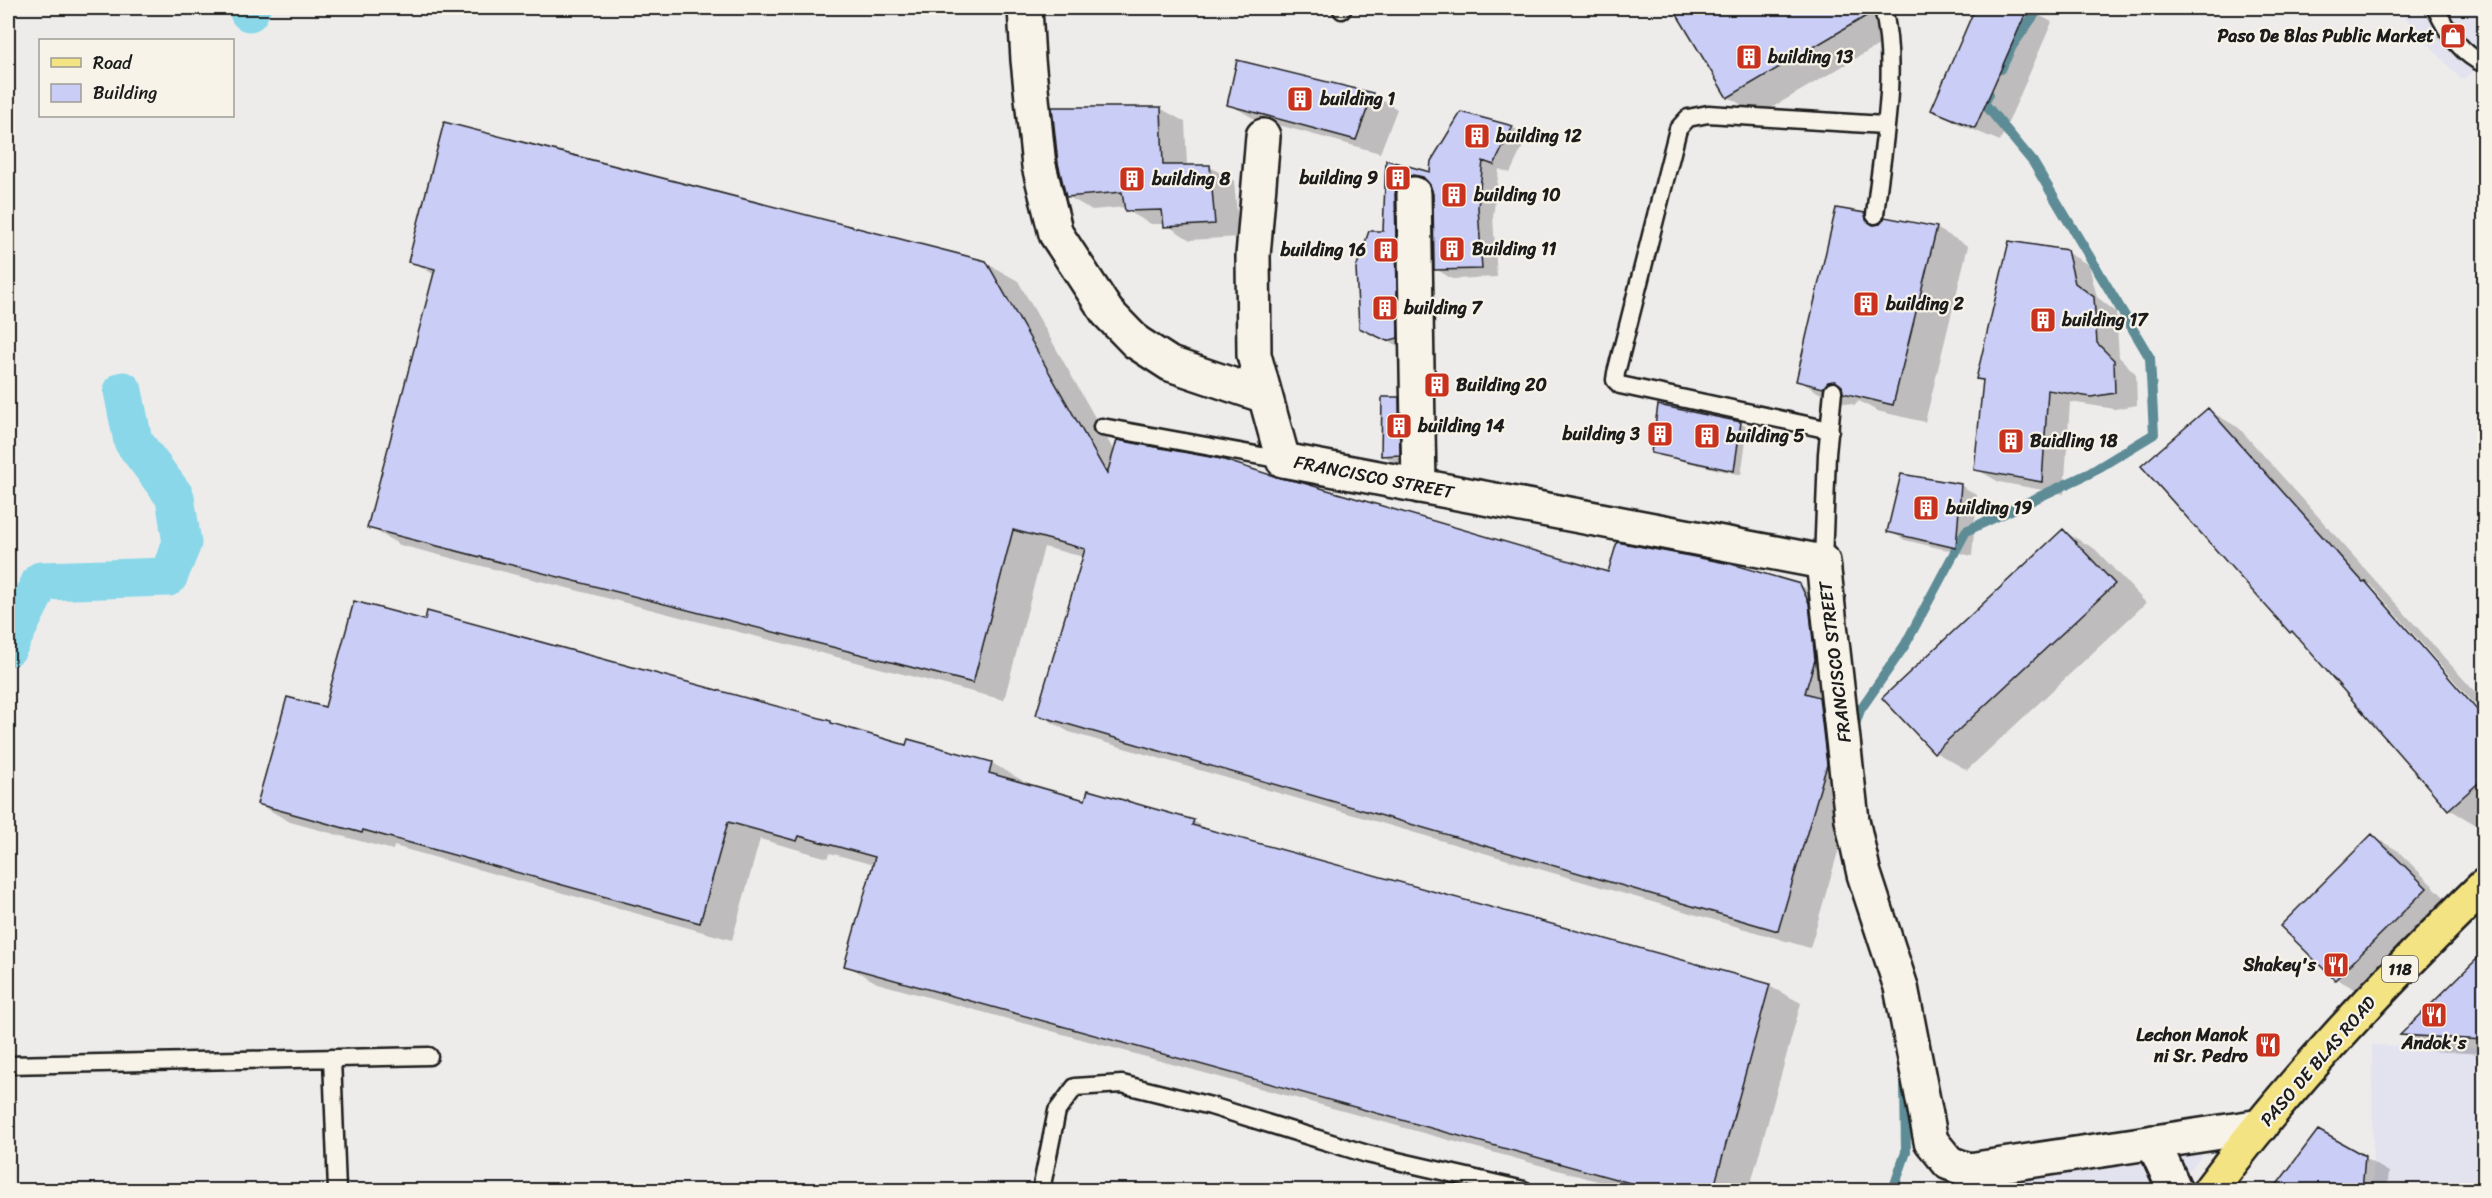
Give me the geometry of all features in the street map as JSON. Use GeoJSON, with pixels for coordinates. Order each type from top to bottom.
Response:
{"type":"FeatureCollection","features":[{"type":"Feature","properties":{"kind":"main road","name":"PASO DE BLAS ROAD"},"geometry":{"type":"LineString","coordinates":[[2210,1191],[2342,1029],[2484,886]]}},
{"type":"Feature","properties":{"kind":"street"},"geometry":{"type":"LineString","coordinates":[[1025,8],[1028,60],[1040,166],[1056,234],[1107,312],[1136,342],[1170,364],[1265,396]]}},
{"type":"Feature","properties":{"kind":"street"},"geometry":{"type":"LineString","coordinates":[[1263,136],[1253,256],[1254,355],[1283,460]]}},
{"type":"Feature","properties":{"kind":"street"},"geometry":{"type":"LineString","coordinates":[[1414,194],[1419,486]]}},
{"type":"Feature","properties":{"kind":"street","name":"FRANCISCO STREET"},"geometry":{"type":"LineString","coordinates":[[1283,460],[1823,562],[1852,820],[1864,874],[1901,987],[1931,1141],[1949,1163],[1970,1170],[2261,1126]]}},
{"type":"Feature","properties":{"kind":"street"},"geometry":{"type":"LineString","coordinates":[[2153,1142],[2175,1191]]}},
{"type":"Feature","properties":{"kind":"lane"},"geometry":{"type":"LineString","coordinates":[[1875,215],[1890,81],[1887,22],[1883,8]]}},
{"type":"Feature","properties":{"kind":"lane"},"geometry":{"type":"LineString","coordinates":[[2436,8],[2444,27],[2463,50],[2470,57],[2484,64]]}},
{"type":"Feature","properties":{"kind":"lane"},"geometry":{"type":"LineString","coordinates":[[1830,429],[1620,385],[1615,380],[1616,373],[1678,129],[1688,118],[1708,114],[1884,125]]}},
{"type":"Feature","properties":{"kind":"lane"},"geometry":{"type":"LineString","coordinates":[[1823,562],[1833,391]]}},
{"type":"Feature","properties":{"kind":"lane","name":"FRANCISCO STREET"},"geometry":{"type":"LineString","coordinates":[[1102,427],[1283,460]]}},
{"type":"Feature","properties":{"kind":"lane"},"geometry":{"type":"LineString","coordinates":[[8,1065],[429,1056]]}},
{"type":"Feature","properties":{"kind":"lane"},"geometry":{"type":"LineString","coordinates":[[332,1058],[337,1191]]}},
{"type":"Feature","properties":{"kind":"lane"},"geometry":{"type":"LineString","coordinates":[[1041,1191],[1058,1111],[1075,1087],[1122,1084],[1211,1106],[1367,1154],[1524,1191]]}},
{"type":"Feature","properties":{"kind":"shaded area","name":"Paso De Blas Public Market"},"geometry":{"type":"Polygon","coordinates":[[[2396,8],[2484,8],[2484,65],[2461,80],[2396,8]]]}},
{"type":"Feature","properties":{"kind":"shaded area"},"geometry":{"type":"Polygon","coordinates":[[[2372,1045],[2484,1048],[2484,1190],[2373,1190],[2372,1045]]]}},
{"type":"Feature","properties":{"kind":"shaded area"},"geometry":{"type":"Polygon","coordinates":[[[2208,1149],[2172,1190],[1926,1190],[1967,1178],[2208,1149]]]}},
{"type":"Feature","properties":{"kind":"building","name":"building 13"},"geometry":{"type":"Polygon","coordinates":[[[1673,8],[1873,8],[1873,12],[1727,98],[1673,8]]]}},
{"type":"Feature","properties":{"kind":"building"},"geometry":{"type":"Polygon","coordinates":[[[1975,8],[2028,8],[1975,128],[1931,110],[1975,8]]]}},
{"type":"Feature","properties":{"kind":"building","name":"building 1"},"geometry":{"type":"Polygon","coordinates":[[[1237,60],[1373,93],[1356,140],[1227,105],[1237,60]]]}},
{"type":"Feature","properties":{"kind":"building","name":"building 8"},"geometry":{"type":"Polygon","coordinates":[[[1052,107],[1161,107],[1163,165],[1210,165],[1215,224],[1164,227],[1162,210],[1125,211],[1122,192],[1066,197],[1058,163],[1052,107]]]}},
{"type":"Feature","properties":{"kind":"building"},"geometry":{"type":"Polygon","coordinates":[[[1461,112],[1513,126],[1494,165],[1483,161],[1478,207],[1482,269],[1434,270],[1433,194],[1430,185],[1423,177],[1413,175],[1404,178],[1397,185],[1395,194],[1398,338],[1387,341],[1359,328],[1356,268],[1369,231],[1383,231],[1386,160],[1430,172],[1431,161],[1461,112]]]}},
{"type":"Feature","properties":{"kind":"building"},"geometry":{"type":"Polygon","coordinates":[[[444,122],[986,261],[1107,474],[1117,440],[1221,459],[1608,572],[1617,542],[1731,564],[1800,584],[1809,603],[1815,660],[1805,693],[1819,697],[1827,765],[1778,931],[1036,715],[1085,549],[1013,530],[973,683],[367,528],[435,269],[408,262],[444,122]]]}},
{"type":"Feature","properties":{"kind":"building","name":"building 2"},"geometry":{"type":"Polygon","coordinates":[[[1836,208],[1865,213],[1866,220],[1873,225],[1880,224],[1885,217],[1937,227],[1893,405],[1843,393],[1842,386],[1835,381],[1828,382],[1823,388],[1796,381],[1836,208]]]}},
{"type":"Feature","properties":{"kind":"building","name":"building 17"},"geometry":{"type":"Polygon","coordinates":[[[2009,241],[2067,250],[2075,283],[2094,297],[2097,343],[2114,360],[2115,393],[2091,397],[2048,390],[2042,482],[1974,470],[1983,380],[1976,379],[2009,241]]]}},
{"type":"Feature","properties":{"kind":"building"},"geometry":{"type":"Polygon","coordinates":[[[1382,397],[1399,397],[1400,455],[1381,456],[1382,397]]]}},
{"type":"Feature","properties":{"kind":"building"},"geometry":{"type":"Polygon","coordinates":[[[1658,405],[1741,422],[1734,471],[1651,453],[1658,405]]]}},
{"type":"Feature","properties":{"kind":"building"},"geometry":{"type":"Polygon","coordinates":[[[2208,408],[2363,582],[2365,581],[2484,718],[2484,778],[2448,810],[2292,631],[2290,633],[2141,466],[2208,408]]]}},
{"type":"Feature","properties":{"kind":"building","name":"building 19"},"geometry":{"type":"Polygon","coordinates":[[[1901,474],[1961,484],[1956,548],[1887,532],[1901,474]]]}},
{"type":"Feature","properties":{"kind":"building"},"geometry":{"type":"Polygon","coordinates":[[[2063,529],[2115,584],[1934,753],[1882,698],[2063,529]]]}},
{"type":"Feature","properties":{"kind":"building"},"geometry":{"type":"Polygon","coordinates":[[[354,601],[425,620],[427,611],[831,721],[831,723],[906,745],[908,739],[992,762],[989,773],[1085,800],[1088,790],[1194,820],[1192,825],[1770,984],[1713,1191],[1659,1191],[844,966],[875,857],[799,836],[797,841],[728,822],[700,923],[363,830],[362,833],[257,804],[287,697],[325,707],[354,601]]]}},
{"type":"Feature","properties":{"kind":"building"},"geometry":{"type":"Polygon","coordinates":[[[2372,834],[2427,888],[2335,980],[2280,926],[2372,834]]]}},
{"type":"Feature","properties":{"kind":"building"},"geometry":{"type":"Polygon","coordinates":[[[2484,952],[2484,1040],[2400,1035],[2484,952]]]}},
{"type":"Feature","properties":{"kind":"building"},"geometry":{"type":"Polygon","coordinates":[[[2318,1130],[2365,1156],[2362,1191],[2272,1191],[2318,1130]]]}},
{"type":"Feature","properties":{"kind":"waterway"},"geometry":{"type":"LineString","coordinates":[[249,12],[251,8]]}},
{"type":"Feature","properties":{"kind":"waterway"},"geometry":{"type":"LineString","coordinates":[[2001,69],[2012,46],[2039,8]]}},
{"type":"Feature","properties":{"kind":"waterway"},"geometry":{"type":"LineString","coordinates":[[1853,730],[1860,710],[1905,645],[1966,531],[2090,473],[2154,434],[2150,358],[2033,162],[1984,103],[1989,94]]}},
{"type":"Feature","properties":{"kind":"waterway"},"geometry":{"type":"LineString","coordinates":[[8,647],[41,581],[168,577],[182,543],[175,497],[133,441],[123,391]]}},
{"type":"Feature","properties":{"kind":"waterway"},"geometry":{"type":"LineString","coordinates":[[1893,1190],[1906,1152],[1905,1085]]}},
{"type":"Feature","properties":{"kind":"place","name":"Paso De Blas Public Market"},"geometry":{"type":"Point","coordinates":[2453,36]}},
{"type":"Feature","properties":{"kind":"place","name":"building 13"},"geometry":{"type":"Point","coordinates":[1749,57]}},
{"type":"Feature","properties":{"kind":"place","name":"building 1"},"geometry":{"type":"Point","coordinates":[1300,99]}},
{"type":"Feature","properties":{"kind":"place","name":"building 12"},"geometry":{"type":"Point","coordinates":[1477,136]}},
{"type":"Feature","properties":{"kind":"place","name":"building 9"},"geometry":{"type":"Point","coordinates":[1398,178]}},
{"type":"Feature","properties":{"kind":"place","name":"building 8"},"geometry":{"type":"Point","coordinates":[1132,179]}},
{"type":"Feature","properties":{"kind":"place","name":"building 10"},"geometry":{"type":"Point","coordinates":[1454,195]}},
{"type":"Feature","properties":{"kind":"place","name":"Building 11"},"geometry":{"type":"Point","coordinates":[1452,249]}},
{"type":"Feature","properties":{"kind":"place","name":"building 16"},"geometry":{"type":"Point","coordinates":[1386,250]}},
{"type":"Feature","properties":{"kind":"place","name":"building 2"},"geometry":{"type":"Point","coordinates":[1866,304]}},
{"type":"Feature","properties":{"kind":"place","name":"building 7"},"geometry":{"type":"Point","coordinates":[1385,308]}},
{"type":"Feature","properties":{"kind":"place","name":"building 17"},"geometry":{"type":"Point","coordinates":[2043,320]}},
{"type":"Feature","properties":{"kind":"place","name":"Building 20"},"geometry":{"type":"Point","coordinates":[1437,385]}},
{"type":"Feature","properties":{"kind":"place","name":"building 14"},"geometry":{"type":"Point","coordinates":[1399,426]}},
{"type":"Feature","properties":{"kind":"place","name":"building 3"},"geometry":{"type":"Point","coordinates":[1660,434]}},
{"type":"Feature","properties":{"kind":"place","name":"building 5"},"geometry":{"type":"Point","coordinates":[1707,436]}},
{"type":"Feature","properties":{"kind":"place","name":"Buidling 18"},"geometry":{"type":"Point","coordinates":[2011,441]}},
{"type":"Feature","properties":{"kind":"place","name":"building 19"},"geometry":{"type":"Point","coordinates":[1926,508]}},
{"type":"Feature","properties":{"kind":"place","name":"Shakey's"},"geometry":{"type":"Point","coordinates":[2336,965]}},
{"type":"Feature","properties":{"kind":"place","name":"Andok's"},"geometry":{"type":"Point","coordinates":[2434,1015]}},
{"type":"Feature","properties":{"kind":"place","name":"Lechon Manok ni Sr. Pedro"},"geometry":{"type":"Point","coordinates":[2268,1045]}}]}
